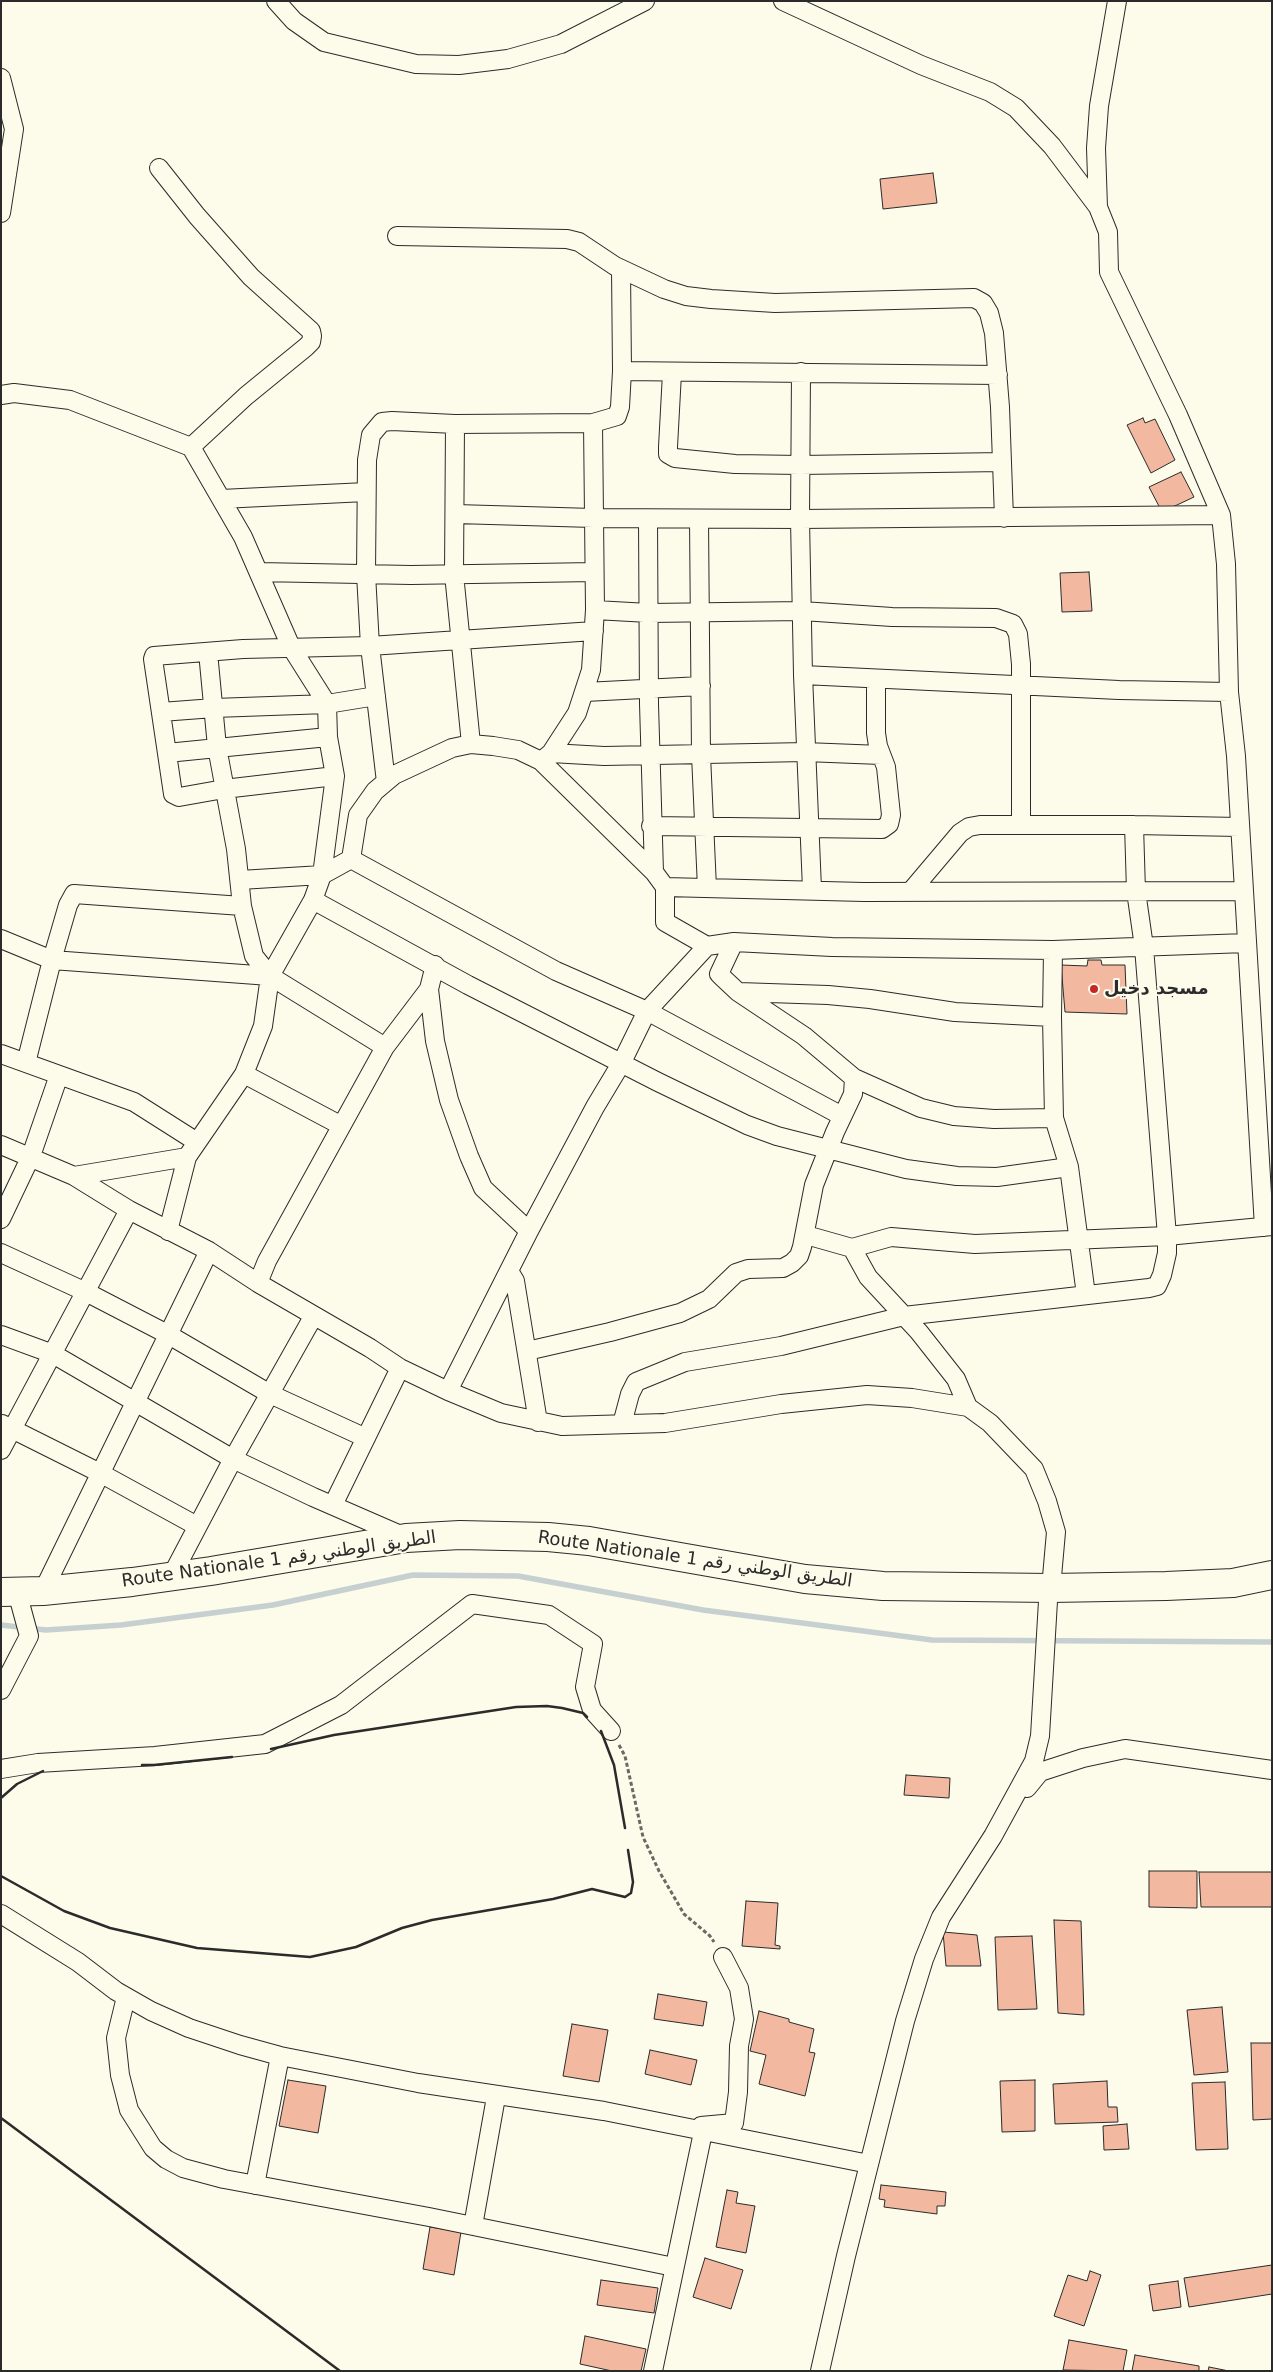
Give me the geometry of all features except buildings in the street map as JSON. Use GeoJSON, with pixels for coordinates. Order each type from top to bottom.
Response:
{"type":"FeatureCollection","features":[{"type":"Feature","properties":{"kind":"highway","name":"Route Nationale الطريق الوطني رقم 1"},"geometry":{"type":"LineString","coordinates":[[20,1592],[172,1577],[406,1538],[469,1535],[548,1537],[638,1548],[805,1579],[883,1586],[1049,1594],[1233,1583],[1272,1575]]}},
{"type":"Feature","properties":{"kind":"street"},"geometry":{"type":"LineString","coordinates":[[276,1],[294,20],[324,42],[366,54],[416,64],[459,65],[508,59],[561,44],[645,1]]}},
{"type":"Feature","properties":{"kind":"street"},"geometry":{"type":"LineString","coordinates":[[783,1],[921,65],[990,92],[1016,108],[1052,146],[1098,207],[1108,232],[1109,272],[1178,415],[1221,515],[1226,564],[1230,692],[1236,756],[1246,943],[1268,1226],[1167,1236],[975,1244],[891,1237],[852,1248],[806,1235]]}},
{"type":"Feature","properties":{"kind":"street"},"geometry":{"type":"LineString","coordinates":[[1098,207],[1096,148],[1099,106],[1117,1]]}},
{"type":"Feature","properties":{"kind":"street"},"geometry":{"type":"LineString","coordinates":[[1,78],[14,129],[1,213]]}},
{"type":"Feature","properties":{"kind":"street"},"geometry":{"type":"LineString","coordinates":[[159,168],[197,216],[252,277],[311,331],[312,336],[311,342],[306,347],[246,396],[191,447]]}},
{"type":"Feature","properties":{"kind":"street"},"geometry":{"type":"LineString","coordinates":[[397,236],[567,239],[590,248],[621,269],[664,289],[686,296],[711,299],[775,303],[974,298],[983,303],[989,313],[994,333],[998,375],[1004,518]]}},
{"type":"Feature","properties":{"kind":"street"},"geometry":{"type":"LineString","coordinates":[[386,782],[370,646],[366,574],[366,492],[368,446],[371,435],[382,422],[455,424],[593,423],[617,416],[620,406],[622,371],[621,269]]}},
{"type":"Feature","properties":{"kind":"street"},"geometry":{"type":"LineString","coordinates":[[622,371],[998,375]]}},
{"type":"Feature","properties":{"kind":"street"},"geometry":{"type":"LineString","coordinates":[[801,372],[800,519],[803,675],[812,889]]}},
{"type":"Feature","properties":{"kind":"street"},"geometry":{"type":"LineString","coordinates":[[672,373],[668,447],[670,456],[735,464],[1002,462]]}},
{"type":"Feature","properties":{"kind":"street"},"geometry":{"type":"LineString","coordinates":[[1,395],[14,393],[70,400],[191,447],[243,536],[291,647],[327,704],[328,737],[335,776],[322,876],[313,900],[270,976],[263,1026],[244,1074],[192,1150],[168,1231]]}},
{"type":"Feature","properties":{"kind":"street"},"geometry":{"type":"LineString","coordinates":[[546,757],[577,713],[591,670],[596,610],[593,518],[593,423]]}},
{"type":"Feature","properties":{"kind":"street"},"geometry":{"type":"LineString","coordinates":[[455,424],[456,514],[454,574],[459,639],[472,744]]}},
{"type":"Feature","properties":{"kind":"street"},"geometry":{"type":"LineString","coordinates":[[221,499],[366,492]]}},
{"type":"Feature","properties":{"kind":"street"},"geometry":{"type":"LineString","coordinates":[[456,514],[699,519],[1221,515]]}},
{"type":"Feature","properties":{"kind":"street"},"geometry":{"type":"LineString","coordinates":[[648,518],[651,826],[654,872]]}},
{"type":"Feature","properties":{"kind":"street"},"geometry":{"type":"LineString","coordinates":[[699,519],[701,755],[707,888]]}},
{"type":"Feature","properties":{"kind":"street"},"geometry":{"type":"LineString","coordinates":[[259,572],[454,574],[594,572]]}},
{"type":"Feature","properties":{"kind":"street"},"geometry":{"type":"LineString","coordinates":[[596,610],[649,613],[802,612],[892,617],[996,618],[1013,624],[1018,634],[1021,664],[1020,825]]}},
{"type":"Feature","properties":{"kind":"street"},"geometry":{"type":"LineString","coordinates":[[335,776],[224,789],[179,797],[173,794],[154,656],[291,647],[370,646],[594,631]]}},
{"type":"Feature","properties":{"kind":"street"},"geometry":{"type":"LineString","coordinates":[[208,652],[217,747],[224,789],[231,814],[242,906],[254,956],[270,976],[385,1047]]}},
{"type":"Feature","properties":{"kind":"street"},"geometry":{"type":"LineString","coordinates":[[803,675],[1119,690],[1230,692]]}},
{"type":"Feature","properties":{"kind":"street"},"geometry":{"type":"LineString","coordinates":[[651,826],[705,825],[882,829],[889,824],[891,815],[888,778],[876,733],[876,679]]}},
{"type":"Feature","properties":{"kind":"street"},"geometry":{"type":"LineString","coordinates":[[585,692],[701,686]]}},
{"type":"Feature","properties":{"kind":"street"},"geometry":{"type":"LineString","coordinates":[[161,712],[327,704],[376,696]]}},
{"type":"Feature","properties":{"kind":"street"},"geometry":{"type":"LineString","coordinates":[[167,753],[328,737]]}},
{"type":"Feature","properties":{"kind":"street"},"geometry":{"type":"LineString","coordinates":[[351,859],[358,815],[375,791],[394,775],[421,761],[452,748],[472,744],[518,750],[546,757],[805,752],[881,755]]}},
{"type":"Feature","properties":{"kind":"street"},"geometry":{"type":"LineString","coordinates":[[546,757],[654,872],[665,887],[665,922],[707,946],[734,942],[842,947],[1053,950],[1246,943]]}},
{"type":"Feature","properties":{"kind":"street"},"geometry":{"type":"LineString","coordinates":[[911,891],[960,833],[969,827],[1134,824],[1239,827]]}},
{"type":"Feature","properties":{"kind":"street"},"geometry":{"type":"LineString","coordinates":[[622,1424],[630,1394],[636,1382],[655,1372],[685,1362],[781,1346],[904,1316],[1157,1286],[1164,1268],[1167,1236],[1144,946],[1136,891],[1134,824]]}},
{"type":"Feature","properties":{"kind":"street"},"geometry":{"type":"LineString","coordinates":[[240,880],[283,876],[322,876],[351,859]]}},
{"type":"Feature","properties":{"kind":"street"},"geometry":{"type":"LineString","coordinates":[[351,859],[556,971],[647,1011],[842,1116]]}},
{"type":"Feature","properties":{"kind":"street"},"geometry":{"type":"LineString","coordinates":[[665,887],[911,891],[1243,891]]}},
{"type":"Feature","properties":{"kind":"street"},"geometry":{"type":"LineString","coordinates":[[26,1063],[52,960],[68,904],[74,894],[242,906]]}},
{"type":"Feature","properties":{"kind":"street"},"geometry":{"type":"LineString","coordinates":[[313,900],[435,965],[468,985],[658,1082],[747,1125],[777,1136],[906,1169],[957,1176],[997,1177],[1069,1167]]}},
{"type":"Feature","properties":{"kind":"street"},"geometry":{"type":"LineString","coordinates":[[1,939],[52,960],[270,976]]}},
{"type":"Feature","properties":{"kind":"street"},"geometry":{"type":"LineString","coordinates":[[734,942],[719,974],[738,992],[804,1036],[854,1078],[921,1108],[954,1116],[994,1119],[1054,1118]]}},
{"type":"Feature","properties":{"kind":"street"},"geometry":{"type":"LineString","coordinates":[[448,1391],[529,1231],[595,1107],[622,1062],[647,1011],[707,946]]}},
{"type":"Feature","properties":{"kind":"street"},"geometry":{"type":"LineString","coordinates":[[1053,950],[1054,1118],[1069,1167],[1086,1295]]}},
{"type":"Feature","properties":{"kind":"street"},"geometry":{"type":"LineString","coordinates":[[435,965],[429,989],[435,1040],[456,1126],[483,1188],[529,1231]]}},
{"type":"Feature","properties":{"kind":"street"},"geometry":{"type":"LineString","coordinates":[[258,1283],[271,1253],[340,1125],[385,1047],[429,989]]}},
{"type":"Feature","properties":{"kind":"street"},"geometry":{"type":"LineString","coordinates":[[738,992],[828,995],[870,999],[955,1012],[1052,1017]]}},
{"type":"Feature","properties":{"kind":"street"},"geometry":{"type":"LineString","coordinates":[[1,1054],[134,1102],[192,1150]]}},
{"type":"Feature","properties":{"kind":"street"},"geometry":{"type":"LineString","coordinates":[[244,1074],[340,1125]]}},
{"type":"Feature","properties":{"kind":"street"},"geometry":{"type":"LineString","coordinates":[[1,1220],[31,1156],[59,1075]]}},
{"type":"Feature","properties":{"kind":"street"},"geometry":{"type":"LineString","coordinates":[[526,1351],[610,1332],[680,1313],[709,1299],[736,1273],[748,1269],[783,1268],[792,1263],[799,1256],[806,1235],[814,1185],[853,1094],[854,1078]]}},
{"type":"Feature","properties":{"kind":"street"},"geometry":{"type":"LineString","coordinates":[[1,1144],[74,1176],[129,1210],[209,1251],[313,1317],[370,1348],[400,1368],[501,1413],[562,1426],[665,1424],[780,1404],[867,1395],[920,1399],[968,1407],[990,1423],[1034,1469],[1048,1501],[1056,1532],[1049,1594],[1040,1736],[1034,1761],[1006,1814],[941,1917],[924,1959],[904,2021],[820,2371]]}},
{"type":"Feature","properties":{"kind":"street"},"geometry":{"type":"LineString","coordinates":[[74,1176],[192,1150]]}},
{"type":"Feature","properties":{"kind":"street"},"geometry":{"type":"LineString","coordinates":[[1,1450],[6,1426],[52,1354],[129,1210]]}},
{"type":"Feature","properties":{"kind":"street"},"geometry":{"type":"LineString","coordinates":[[852,1248],[868,1277],[919,1332],[956,1379],[968,1407]]}},
{"type":"Feature","properties":{"kind":"street"},"geometry":{"type":"LineString","coordinates":[[1,1690],[29,1636],[20,1592],[100,1473],[209,1251]]}},
{"type":"Feature","properties":{"kind":"street"},"geometry":{"type":"LineString","coordinates":[[1,1253],[86,1292],[169,1335],[270,1394],[366,1438]]}},
{"type":"Feature","properties":{"kind":"street"},"geometry":{"type":"LineString","coordinates":[[509,1271],[515,1281],[538,1422]]}},
{"type":"Feature","properties":{"kind":"street"},"geometry":{"type":"LineString","coordinates":[[172,1577],[233,1459],[313,1317]]}},
{"type":"Feature","properties":{"kind":"street"},"geometry":{"type":"LineString","coordinates":[[1,1335],[52,1354],[135,1404],[233,1459],[406,1538]]}},
{"type":"Feature","properties":{"kind":"street"},"geometry":{"type":"LineString","coordinates":[[333,1506],[400,1368]]}},
{"type":"Feature","properties":{"kind":"street"},"geometry":{"type":"LineString","coordinates":[[6,1426],[100,1473],[197,1526]]}},
{"type":"Feature","properties":{"kind":"street"},"geometry":{"type":"LineString","coordinates":[[1,1768],[38,1763],[155,1756],[265,1744],[341,1705],[472,1604],[549,1616],[593,1644],[585,1687],[592,1710],[612,1731]]}},
{"type":"Feature","properties":{"kind":"street"},"geometry":{"type":"LineString","coordinates":[[1006,1814],[1040,1772],[1083,1758],[1125,1749],[1272,1770]]}},
{"type":"Feature","properties":{"kind":"street"},"geometry":{"type":"LineString","coordinates":[[1,1914],[78,1962],[116,1991],[189,2028],[280,2056],[496,2097],[604,2111],[869,2164]]}},
{"type":"Feature","properties":{"kind":"street"},"geometry":{"type":"LineString","coordinates":[[684,2128],[734,2122],[738,2092],[739,2046],[744,2019],[739,1988],[722,1957]]}},
{"type":"Feature","properties":{"kind":"street"},"geometry":{"type":"LineString","coordinates":[[126,1996],[116,2038],[120,2075],[130,2110],[154,2148],[166,2159],[183,2168],[224,2179],[473,2226],[674,2267]]}},
{"type":"Feature","properties":{"kind":"street"},"geometry":{"type":"LineString","coordinates":[[255,2185],[280,2056]]}},
{"type":"Feature","properties":{"kind":"street"},"geometry":{"type":"LineString","coordinates":[[473,2226],[496,2097]]}},
{"type":"Feature","properties":{"kind":"street"},"geometry":{"type":"LineString","coordinates":[[653,2371],[703,2132]]}},
{"type":"Feature","properties":{"kind":"path"},"geometry":{"type":"LineString","coordinates":[[612,1731],[625,1756],[643,1837],[659,1871],[684,1914],[710,1936],[722,1957]]}},
{"type":"Feature","properties":{"kind":"waterway"},"geometry":{"type":"LineString","coordinates":[[1,1625],[46,1630],[121,1625],[273,1605],[413,1575],[518,1576],[703,1610],[932,1640],[1272,1642]]}},
{"type":"Feature","properties":{"kind":"wall"},"geometry":{"type":"LineString","coordinates":[[271,1749],[334,1735],[516,1707],[547,1706],[562,1708],[583,1713],[587,1717]]}},
{"type":"Feature","properties":{"kind":"wall"},"geometry":{"type":"LineString","coordinates":[[601,1731],[614,1765],[625,1828]]}},
{"type":"Feature","properties":{"kind":"wall"},"geometry":{"type":"LineString","coordinates":[[142,1765],[232,1757]]}},
{"type":"Feature","properties":{"kind":"wall"},"geometry":{"type":"LineString","coordinates":[[1,1798],[17,1784],[43,1771]]}},
{"type":"Feature","properties":{"kind":"wall"},"geometry":{"type":"LineString","coordinates":[[1,1876],[64,1911],[110,1928],[197,1948],[310,1957],[356,1947],[402,1928],[432,1920],[553,1899],[592,1889],[625,1897],[631,1893],[633,1882],[628,1850]]}},
{"type":"Feature","properties":{"kind":"wall"},"geometry":{"type":"LineString","coordinates":[[1,2118],[340,2371]]}},
{"type":"Feature","properties":{"kind":"place","name":"مسجد دخيل"},"geometry":{"type":"Point","coordinates":[1094,989]}}]}
